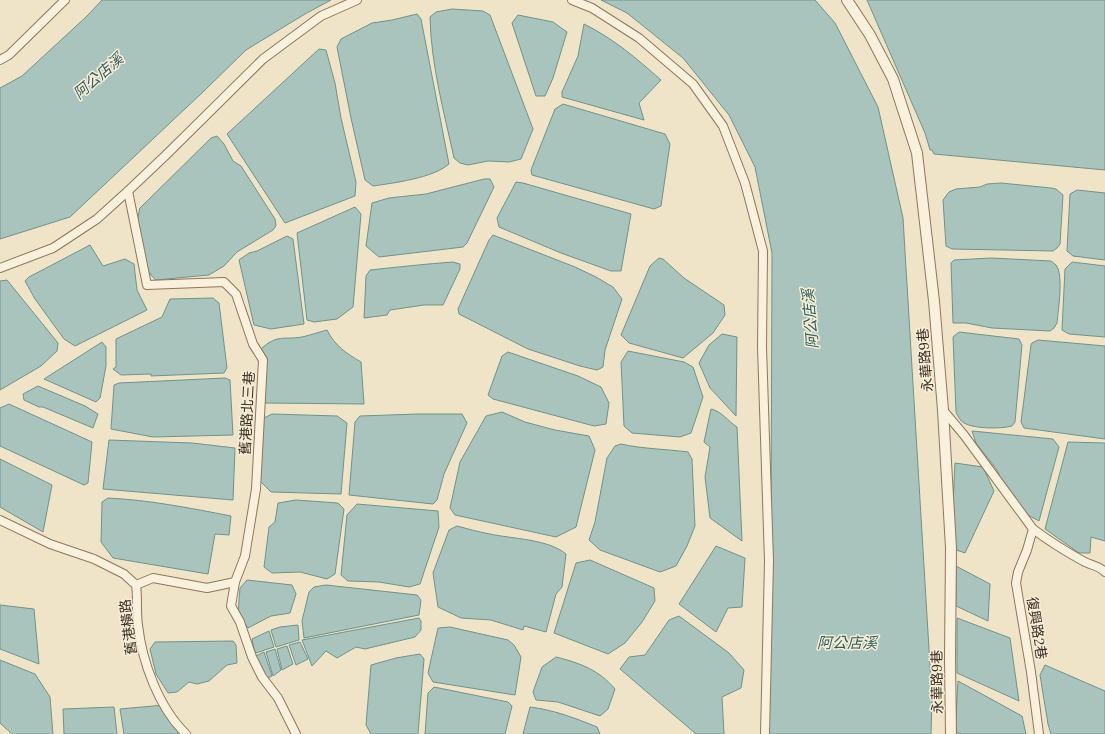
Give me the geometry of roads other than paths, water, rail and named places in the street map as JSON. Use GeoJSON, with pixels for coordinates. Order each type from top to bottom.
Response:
{"type":"FeatureCollection","features":[{"type":"Feature","properties":{"kind":"street"},"geometry":{"type":"LineString","coordinates":[[0,60],[9,55],[65,0]]}},
{"type":"Feature","properties":{"kind":"street"},"geometry":{"type":"LineString","coordinates":[[0,268],[53,248],[97,219],[128,191],[263,59],[320,16],[358,0]]}},
{"type":"Feature","properties":{"kind":"street"},"geometry":{"type":"LineString","coordinates":[[572,0],[592,8],[639,38],[693,84],[724,126],[747,190],[763,252],[762,347],[769,561],[765,734]]}},
{"type":"Feature","properties":{"kind":"street","name":"永華路9巷"},"geometry":{"type":"LineString","coordinates":[[847,0],[870,34],[893,79],[917,153],[934,301],[943,410],[951,548],[951,734]]}},
{"type":"Feature","properties":{"kind":"street","name":"舊港路北三巷"},"geometry":{"type":"LineString","coordinates":[[128,191],[147,285],[224,282],[236,294],[253,344],[263,360],[256,490],[244,556],[235,582],[231,606],[240,622],[252,656],[262,677],[278,698],[296,734]]}},
{"type":"Feature","properties":{"kind":"street"},"geometry":{"type":"LineString","coordinates":[[943,410],[964,435],[1033,529],[1048,541],[1085,562],[1103,569],[1105,572]]}},
{"type":"Feature","properties":{"kind":"street","name":"舊港橫路"},"geometry":{"type":"LineString","coordinates":[[0,520],[50,544],[94,559],[124,574],[136,585],[138,598],[138,624],[145,661],[159,694],[176,724],[186,734]]}},
{"type":"Feature","properties":{"kind":"street","name":"復興路2巷"},"geometry":{"type":"LineString","coordinates":[[1033,529],[1027,550],[1018,572],[1016,583],[1031,672],[1039,734]]}},
{"type":"Feature","properties":{"kind":"street"},"geometry":{"type":"LineString","coordinates":[[136,585],[152,578],[207,588],[235,582]]}},
{"type":"Feature","properties":{"kind":"water","name":"阿公店溪"},"geometry":{"type":"Polygon","coordinates":[[[102,0],[331,0],[246,50],[70,217],[0,239],[0,88],[22,76],[87,16],[102,0]]]}},
{"type":"Feature","properties":{"kind":"water","name":"阿公店溪"},"geometry":{"type":"Polygon","coordinates":[[[601,0],[815,0],[835,23],[878,107],[903,218],[932,699],[931,734],[768,734],[771,544],[772,253],[755,167],[729,115],[683,58],[627,13],[601,0]]]}},
{"type":"Feature","properties":{"kind":"water"},"geometry":{"type":"Polygon","coordinates":[[[867,0],[1105,0],[1105,170],[934,154],[932,150],[930,150],[925,133],[867,0]]]}},
{"type":"Feature","properties":{"kind":"water"},"geometry":{"type":"Polygon","coordinates":[[[452,9],[483,11],[490,15],[533,129],[521,159],[509,162],[488,161],[468,165],[460,163],[454,158],[435,71],[430,17],[436,12],[452,9]]]}},
{"type":"Feature","properties":{"kind":"water"},"geometry":{"type":"Polygon","coordinates":[[[417,14],[421,19],[449,164],[442,169],[423,176],[373,186],[365,180],[337,47],[341,39],[372,23],[417,14]]]}},
{"type":"Feature","properties":{"kind":"water"},"geometry":{"type":"Polygon","coordinates":[[[518,15],[553,22],[567,32],[553,78],[545,96],[536,96],[512,23],[518,15]]]}},
{"type":"Feature","properties":{"kind":"water"},"geometry":{"type":"Polygon","coordinates":[[[584,24],[615,43],[661,80],[639,103],[644,120],[562,97],[562,92],[578,56],[584,24]]]}},
{"type":"Feature","properties":{"kind":"water"},"geometry":{"type":"Polygon","coordinates":[[[319,49],[326,50],[335,83],[341,118],[356,182],[355,196],[285,223],[227,134],[319,49]]]}},
{"type":"Feature","properties":{"kind":"water"},"geometry":{"type":"Polygon","coordinates":[[[563,104],[665,134],[670,144],[661,206],[654,209],[532,175],[531,170],[555,109],[563,104]]]}},
{"type":"Feature","properties":{"kind":"water"},"geometry":{"type":"Polygon","coordinates":[[[217,136],[224,144],[233,161],[241,166],[275,219],[276,226],[273,230],[237,252],[224,266],[209,275],[156,280],[145,266],[139,247],[138,216],[140,208],[211,138],[217,136]]]}},
{"type":"Feature","properties":{"kind":"water"},"geometry":{"type":"Polygon","coordinates":[[[484,179],[490,179],[494,187],[467,243],[463,247],[379,257],[366,246],[372,203],[389,198],[426,194],[484,179]]]}},
{"type":"Feature","properties":{"kind":"water"},"geometry":{"type":"Polygon","coordinates":[[[516,182],[631,214],[621,271],[611,271],[561,253],[499,227],[497,218],[516,182]]]}},
{"type":"Feature","properties":{"kind":"water"},"geometry":{"type":"Polygon","coordinates":[[[1001,183],[1051,188],[1056,189],[1063,195],[1060,244],[1057,248],[1053,251],[952,249],[946,246],[943,200],[949,192],[956,189],[1001,183]]]}},
{"type":"Feature","properties":{"kind":"water"},"geometry":{"type":"Polygon","coordinates":[[[1077,190],[1105,193],[1105,260],[1073,256],[1067,251],[1070,194],[1077,190]]]}},
{"type":"Feature","properties":{"kind":"water"},"geometry":{"type":"Polygon","coordinates":[[[355,207],[361,214],[353,307],[337,319],[314,322],[307,320],[297,233],[355,207]]]}},
{"type":"Feature","properties":{"kind":"water"},"geometry":{"type":"Polygon","coordinates":[[[493,235],[575,267],[613,287],[622,299],[605,350],[603,367],[597,370],[580,366],[528,349],[459,314],[458,309],[489,240],[493,235]]]}},
{"type":"Feature","properties":{"kind":"water"},"geometry":{"type":"Polygon","coordinates":[[[287,236],[293,239],[304,324],[271,329],[254,325],[239,260],[249,253],[257,251],[287,236]]]}},
{"type":"Feature","properties":{"kind":"water"},"geometry":{"type":"Polygon","coordinates":[[[90,245],[103,266],[125,259],[134,264],[137,290],[147,310],[75,346],[64,339],[35,299],[25,281],[29,277],[90,245]]]}},
{"type":"Feature","properties":{"kind":"water"},"geometry":{"type":"Polygon","coordinates":[[[659,258],[663,259],[684,278],[724,305],[725,315],[713,333],[683,358],[629,343],[621,335],[650,266],[659,258]]]}},
{"type":"Feature","properties":{"kind":"water"},"geometry":{"type":"Polygon","coordinates":[[[991,258],[1051,261],[1056,265],[1060,277],[1060,293],[1057,323],[1054,328],[1050,331],[992,328],[966,323],[953,323],[951,263],[954,260],[991,258]]]}},
{"type":"Feature","properties":{"kind":"water"},"geometry":{"type":"Polygon","coordinates":[[[453,262],[460,264],[460,269],[443,305],[424,305],[390,310],[387,315],[364,318],[366,276],[370,270],[453,262]]]}},
{"type":"Feature","properties":{"kind":"water"},"geometry":{"type":"Polygon","coordinates":[[[1072,262],[1105,266],[1105,337],[1069,334],[1062,330],[1065,269],[1072,262]]]}},
{"type":"Feature","properties":{"kind":"water"},"geometry":{"type":"Polygon","coordinates":[[[7,280],[58,343],[57,351],[41,366],[0,390],[0,281],[7,280]]]}},
{"type":"Feature","properties":{"kind":"water"},"geometry":{"type":"Polygon","coordinates":[[[213,298],[219,303],[227,368],[224,373],[151,376],[151,374],[121,375],[113,369],[116,367],[116,339],[162,317],[170,299],[213,298]]]}},
{"type":"Feature","properties":{"kind":"water"},"geometry":{"type":"Polygon","coordinates":[[[327,330],[341,349],[361,362],[364,404],[265,403],[261,349],[276,339],[302,337],[327,330]]]}},
{"type":"Feature","properties":{"kind":"water"},"geometry":{"type":"Polygon","coordinates":[[[959,332],[1019,339],[1022,345],[1015,422],[1012,426],[995,428],[968,425],[961,421],[958,417],[956,412],[953,337],[959,332]]]}},
{"type":"Feature","properties":{"kind":"water"},"geometry":{"type":"Polygon","coordinates":[[[722,334],[737,337],[736,416],[710,388],[699,363],[709,345],[722,334]]]}},
{"type":"Feature","properties":{"kind":"water"},"geometry":{"type":"Polygon","coordinates":[[[1038,340],[1105,346],[1105,439],[1024,428],[1021,422],[1031,345],[1038,340]]]}},
{"type":"Feature","properties":{"kind":"water"},"geometry":{"type":"Polygon","coordinates":[[[102,342],[106,347],[106,366],[100,398],[96,402],[44,379],[102,342]]]}},
{"type":"Feature","properties":{"kind":"water"},"geometry":{"type":"Polygon","coordinates":[[[628,351],[684,362],[693,367],[703,397],[691,433],[680,437],[632,433],[624,426],[621,362],[628,351]]]}},
{"type":"Feature","properties":{"kind":"water"},"geometry":{"type":"Polygon","coordinates":[[[508,352],[578,376],[601,387],[609,403],[606,424],[594,426],[493,399],[488,395],[502,356],[508,352]]]}},
{"type":"Feature","properties":{"kind":"water"},"geometry":{"type":"Polygon","coordinates":[[[225,378],[230,380],[233,435],[153,437],[111,429],[114,385],[119,383],[225,378]]]}},
{"type":"Feature","properties":{"kind":"water"},"geometry":{"type":"Polygon","coordinates":[[[38,386],[85,406],[98,414],[93,428],[24,400],[23,394],[38,386]]]}},
{"type":"Feature","properties":{"kind":"water"},"geometry":{"type":"Polygon","coordinates":[[[9,404],[92,442],[88,483],[84,485],[0,446],[0,408],[9,404]]]}},
{"type":"Feature","properties":{"kind":"water"},"geometry":{"type":"Polygon","coordinates":[[[711,409],[721,414],[737,427],[742,541],[710,518],[705,477],[710,447],[704,442],[711,409]]]}},
{"type":"Feature","properties":{"kind":"water"},"geometry":{"type":"Polygon","coordinates":[[[502,412],[525,422],[555,430],[589,436],[595,450],[576,527],[556,537],[455,515],[450,508],[460,462],[486,416],[502,412]]]}},
{"type":"Feature","properties":{"kind":"water"},"geometry":{"type":"Polygon","coordinates":[[[272,414],[337,416],[347,423],[341,494],[271,492],[260,481],[260,435],[264,418],[272,414]]]}},
{"type":"Feature","properties":{"kind":"water"},"geometry":{"type":"Polygon","coordinates":[[[462,414],[467,423],[444,474],[437,500],[433,504],[349,495],[355,422],[360,416],[462,414]]]}},
{"type":"Feature","properties":{"kind":"water"},"geometry":{"type":"Polygon","coordinates":[[[972,431],[1053,439],[1059,447],[1039,521],[1028,515],[1005,488],[997,470],[976,443],[972,431]]]}},
{"type":"Feature","properties":{"kind":"water"},"geometry":{"type":"Polygon","coordinates":[[[109,440],[192,443],[235,448],[233,500],[103,489],[109,440]]]}},
{"type":"Feature","properties":{"kind":"water"},"geometry":{"type":"Polygon","coordinates":[[[1068,442],[1105,443],[1105,541],[1091,537],[1090,553],[1079,553],[1045,529],[1068,442]]]}},
{"type":"Feature","properties":{"kind":"water"},"geometry":{"type":"Polygon","coordinates":[[[621,444],[688,452],[692,459],[695,526],[687,546],[676,566],[660,572],[600,550],[589,540],[595,522],[607,458],[615,446],[621,444]]]}},
{"type":"Feature","properties":{"kind":"water"},"geometry":{"type":"Polygon","coordinates":[[[0,459],[52,485],[43,532],[0,507],[0,459]]]}},
{"type":"Feature","properties":{"kind":"water"},"geometry":{"type":"Polygon","coordinates":[[[955,463],[983,467],[994,491],[965,553],[951,548],[955,463]]]}},
{"type":"Feature","properties":{"kind":"water"},"geometry":{"type":"Polygon","coordinates":[[[108,498],[154,502],[231,516],[229,535],[215,534],[208,574],[113,558],[101,542],[102,502],[108,498]]]}},
{"type":"Feature","properties":{"kind":"water"},"geometry":{"type":"Polygon","coordinates":[[[296,500],[338,503],[344,509],[335,574],[327,579],[300,572],[272,573],[264,567],[269,527],[275,522],[278,503],[296,500]]]}},
{"type":"Feature","properties":{"kind":"water"},"geometry":{"type":"Polygon","coordinates":[[[357,504],[438,511],[439,527],[420,584],[409,587],[379,582],[348,581],[341,575],[347,515],[357,504]]]}},
{"type":"Feature","properties":{"kind":"water"},"geometry":{"type":"Polygon","coordinates":[[[457,526],[499,536],[540,542],[559,549],[566,554],[562,587],[556,594],[546,632],[524,626],[523,630],[491,620],[461,618],[438,607],[433,573],[449,530],[457,526]]]}},
{"type":"Feature","properties":{"kind":"water"},"geometry":{"type":"Polygon","coordinates":[[[716,546],[745,558],[742,607],[728,608],[716,632],[679,604],[716,546]]]}},
{"type":"Feature","properties":{"kind":"water"},"geometry":{"type":"Polygon","coordinates":[[[590,560],[654,588],[655,601],[642,622],[625,643],[608,654],[554,633],[576,563],[590,560]]]}},
{"type":"Feature","properties":{"kind":"water"},"geometry":{"type":"Polygon","coordinates":[[[956,566],[990,584],[988,621],[956,606],[956,566]]]}},
{"type":"Feature","properties":{"kind":"water"},"geometry":{"type":"Polygon","coordinates":[[[247,580],[292,585],[296,594],[290,613],[271,616],[248,628],[238,615],[240,588],[247,580]]]}},
{"type":"Feature","properties":{"kind":"water"},"geometry":{"type":"Polygon","coordinates":[[[326,585],[417,595],[421,600],[419,615],[304,638],[302,621],[309,592],[314,587],[326,585]]]}},
{"type":"Feature","properties":{"kind":"water"},"geometry":{"type":"Polygon","coordinates":[[[0,605],[34,609],[39,664],[0,649],[0,605]]]}},
{"type":"Feature","properties":{"kind":"water"},"geometry":{"type":"Polygon","coordinates":[[[679,616],[729,653],[744,670],[741,688],[722,697],[724,734],[696,734],[620,669],[629,657],[645,655],[669,620],[679,616]]]}},
{"type":"Feature","properties":{"kind":"water"},"geometry":{"type":"Polygon","coordinates":[[[419,618],[421,621],[421,630],[415,637],[365,649],[356,647],[337,658],[326,651],[312,666],[302,640],[419,618]]]}},
{"type":"Feature","properties":{"kind":"water"},"geometry":{"type":"Polygon","coordinates":[[[957,618],[1010,638],[1019,701],[957,673],[957,618]]]}},
{"type":"Feature","properties":{"kind":"water"},"geometry":{"type":"Polygon","coordinates":[[[298,625],[299,640],[276,647],[271,630],[280,627],[298,625]]]}},
{"type":"Feature","properties":{"kind":"water"},"geometry":{"type":"Polygon","coordinates":[[[450,627],[508,640],[514,645],[521,657],[515,695],[433,682],[428,673],[438,628],[450,627]]]}},
{"type":"Feature","properties":{"kind":"water"},"geometry":{"type":"Polygon","coordinates":[[[269,631],[274,647],[256,653],[252,639],[269,631]]]}},
{"type":"Feature","properties":{"kind":"water"},"geometry":{"type":"Polygon","coordinates":[[[233,641],[236,645],[237,663],[227,665],[209,681],[197,684],[189,682],[177,692],[168,693],[156,674],[150,649],[155,642],[233,641]]]}},
{"type":"Feature","properties":{"kind":"water"},"geometry":{"type":"Polygon","coordinates":[[[300,642],[308,659],[296,665],[289,645],[300,642]]]}},
{"type":"Feature","properties":{"kind":"water"},"geometry":{"type":"Polygon","coordinates":[[[287,646],[293,664],[282,670],[277,649],[287,646]]]}},
{"type":"Feature","properties":{"kind":"water"},"geometry":{"type":"Polygon","coordinates":[[[275,649],[281,670],[273,676],[266,652],[275,649]]]}},
{"type":"Feature","properties":{"kind":"water"},"geometry":{"type":"Polygon","coordinates":[[[264,652],[272,676],[266,679],[254,657],[264,652]]]}},
{"type":"Feature","properties":{"kind":"water"},"geometry":{"type":"Polygon","coordinates":[[[420,654],[424,659],[418,734],[371,734],[366,725],[371,665],[396,658],[420,654]]]}},
{"type":"Feature","properties":{"kind":"water"},"geometry":{"type":"Polygon","coordinates":[[[556,657],[573,662],[596,672],[609,682],[615,689],[608,709],[600,716],[558,702],[536,700],[533,692],[542,667],[556,657]]]}},
{"type":"Feature","properties":{"kind":"water"},"geometry":{"type":"Polygon","coordinates":[[[0,660],[35,674],[50,697],[53,734],[12,734],[0,723],[0,660]]]}},
{"type":"Feature","properties":{"kind":"water"},"geometry":{"type":"Polygon","coordinates":[[[1045,665],[1105,691],[1105,734],[1051,734],[1040,675],[1045,665]]]}},
{"type":"Feature","properties":{"kind":"water"},"geometry":{"type":"Polygon","coordinates":[[[958,681],[1022,716],[1026,734],[962,734],[955,732],[958,681]]]}},
{"type":"Feature","properties":{"kind":"water"},"geometry":{"type":"Polygon","coordinates":[[[434,687],[508,702],[512,706],[505,734],[425,734],[428,693],[434,687]]]}},
{"type":"Feature","properties":{"kind":"water"},"geometry":{"type":"Polygon","coordinates":[[[164,705],[181,734],[124,734],[120,709],[164,705]]]}},
{"type":"Feature","properties":{"kind":"water"},"geometry":{"type":"Polygon","coordinates":[[[114,707],[117,734],[64,734],[63,709],[114,707]]]}},
{"type":"Feature","properties":{"kind":"water"},"geometry":{"type":"Polygon","coordinates":[[[530,707],[556,712],[581,720],[597,727],[600,734],[523,734],[530,707]]]}}]}
